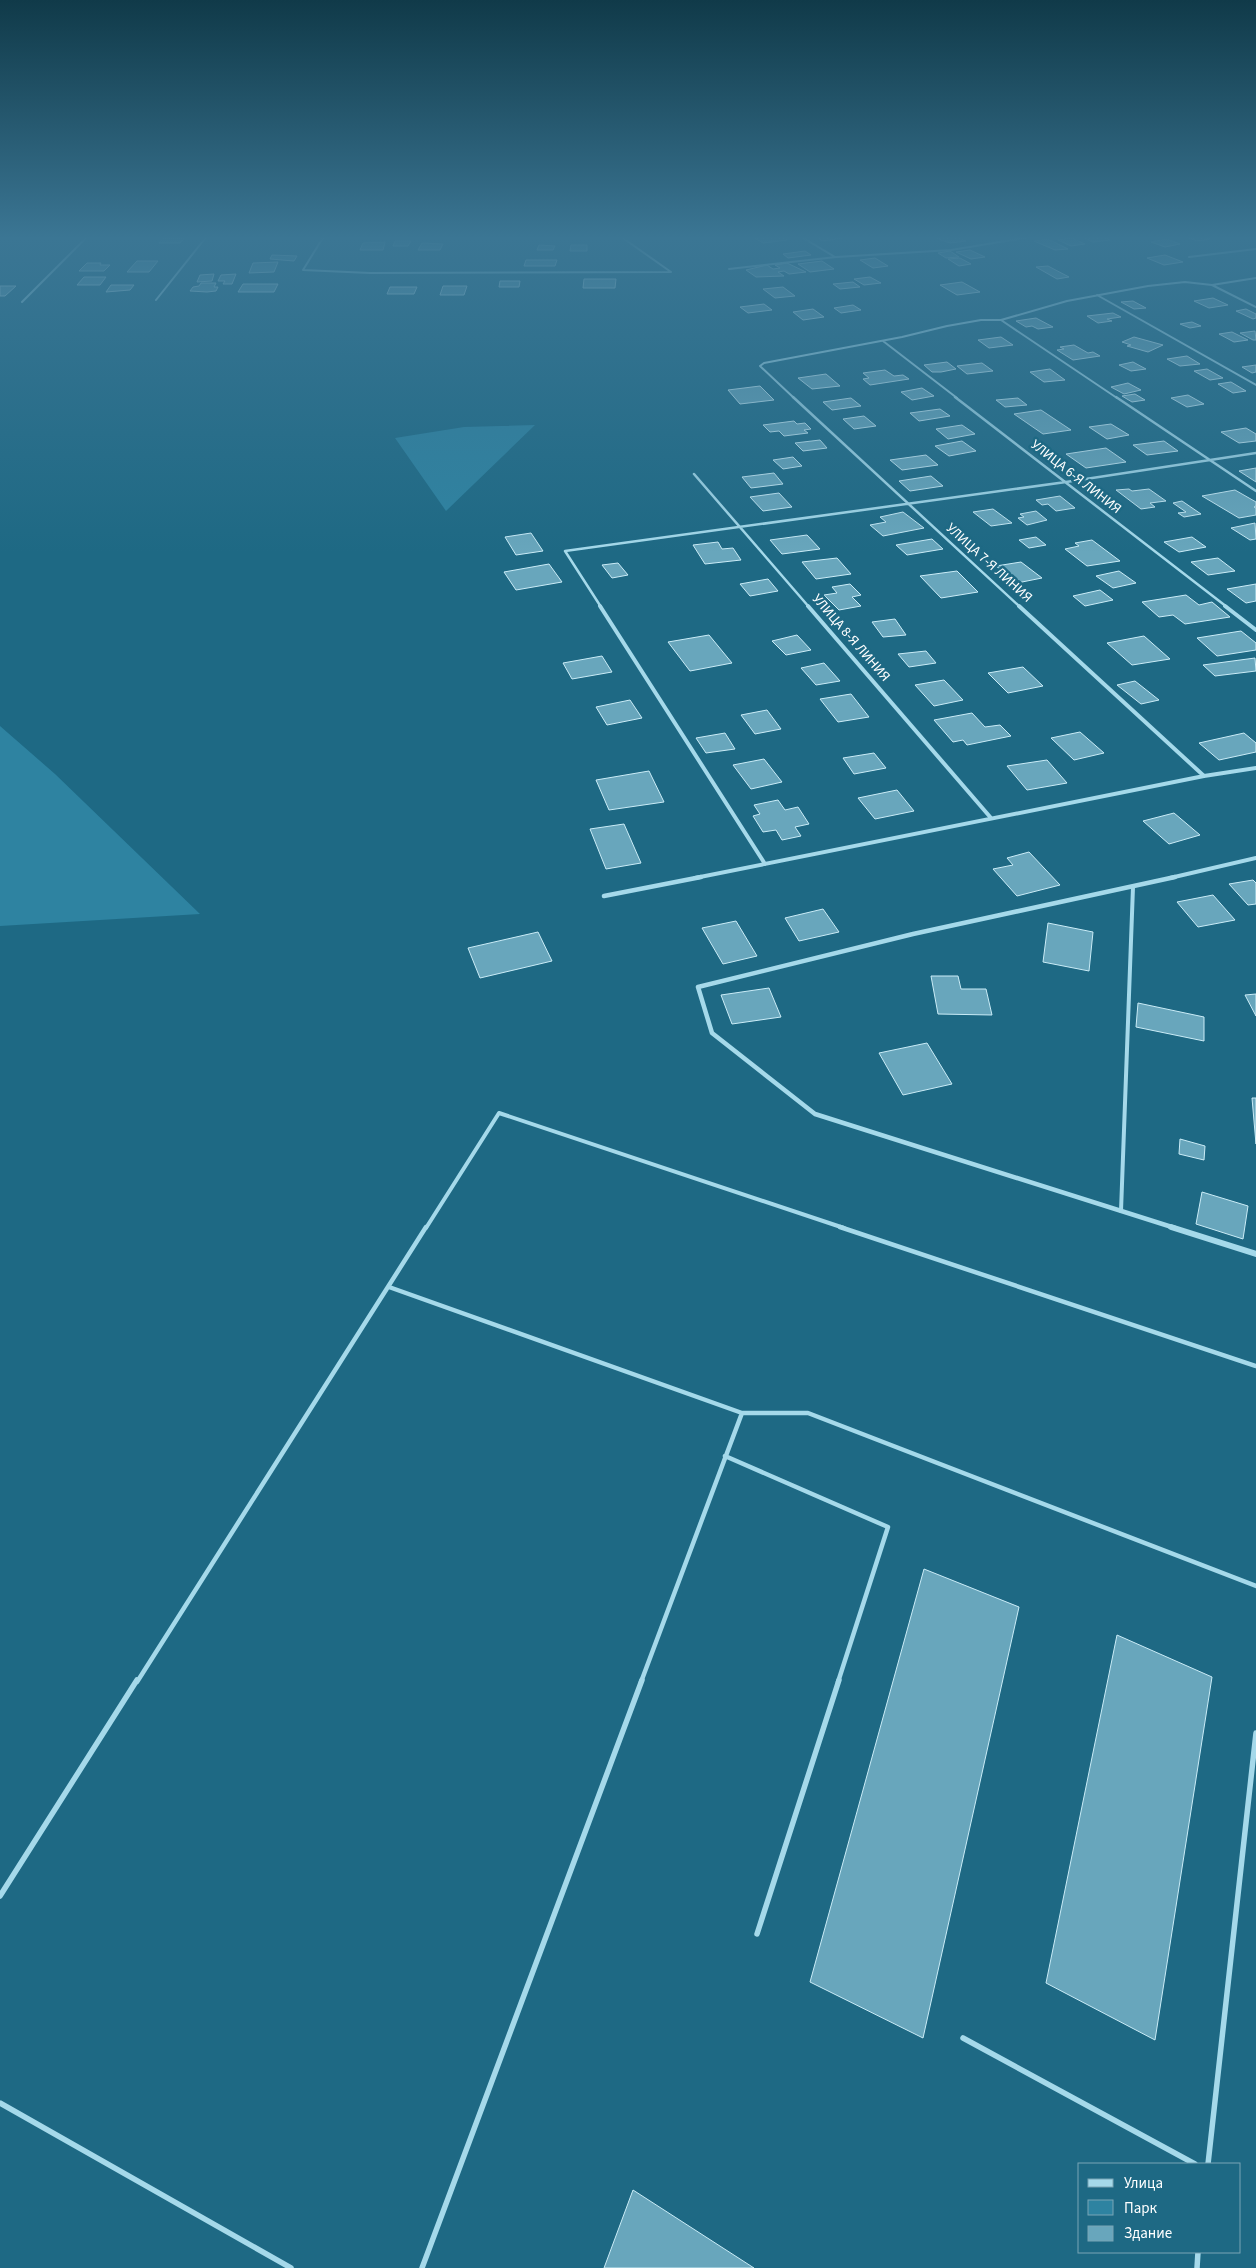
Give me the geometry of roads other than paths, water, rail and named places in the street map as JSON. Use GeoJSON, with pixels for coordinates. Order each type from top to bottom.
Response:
{"type":"FeatureCollection","features":[{"type":"Feature","properties":{"kind":"street","name":"УЛИЦА 7-Я ЛИНИЯ"},"geometry":{"type":"LineString","coordinates":[[878,342],[764,363],[760,366],[1204,776]]}},
{"type":"Feature","properties":{"kind":"street","name":"УЛИЦА 6-Я ЛИНИЯ"},"geometry":{"type":"LineString","coordinates":[[884,342],[1256,630]]}},
{"type":"Feature","properties":{"kind":"street"},"geometry":{"type":"LineString","coordinates":[[1034,342],[1256,491]]}},
{"type":"Feature","properties":{"kind":"street"},"geometry":{"type":"LineString","coordinates":[[1181,342],[1256,384]]}},
{"type":"Feature","properties":{"kind":"street"},"geometry":{"type":"LineString","coordinates":[[764,864],[565,551],[1066,482],[1256,453]]}},
{"type":"Feature","properties":{"kind":"street","name":"УЛИЦА 8-Я ЛИНИЯ"},"geometry":{"type":"LineString","coordinates":[[694,474],[991,818]]}},
{"type":"Feature","properties":{"kind":"street"},"geometry":{"type":"LineString","coordinates":[[604,896],[1204,776],[1256,768]]}},
{"type":"Feature","properties":{"kind":"street"},"geometry":{"type":"LineString","coordinates":[[1256,858],[1133,887],[913,934],[698,987],[712,1032],[815,1114],[1256,1254]]}},
{"type":"Feature","properties":{"kind":"lane"},"geometry":{"type":"LineString","coordinates":[[1121,1211],[1133,887]]}},
{"type":"Feature","properties":{"kind":"lane"},"geometry":{"type":"LineString","coordinates":[[0,1896],[499,1113],[1256,1366]]}},
{"type":"Feature","properties":{"kind":"lane"},"geometry":{"type":"LineString","coordinates":[[389,1286],[742,1413],[808,1413],[1256,1586]]}},
{"type":"Feature","properties":{"kind":"lane"},"geometry":{"type":"LineString","coordinates":[[422,2268],[742,1413]]}},
{"type":"Feature","properties":{"kind":"lane"},"geometry":{"type":"LineString","coordinates":[[726,1456],[888,1527],[757,1934]]}},
{"type":"Feature","properties":{"kind":"lane"},"geometry":{"type":"LineString","coordinates":[[1208,2163],[1256,1733]]}},
{"type":"Feature","properties":{"kind":"lane"},"geometry":{"type":"LineString","coordinates":[[963,2038],[1193,2163]]}},
{"type":"Feature","properties":{"kind":"lane"},"geometry":{"type":"LineString","coordinates":[[0,2103],[291,2268]]}},
{"type":"Feature","properties":{"kind":"lane"},"geometry":{"type":"LineString","coordinates":[[1197,2268],[1198,2253]]}}]}
